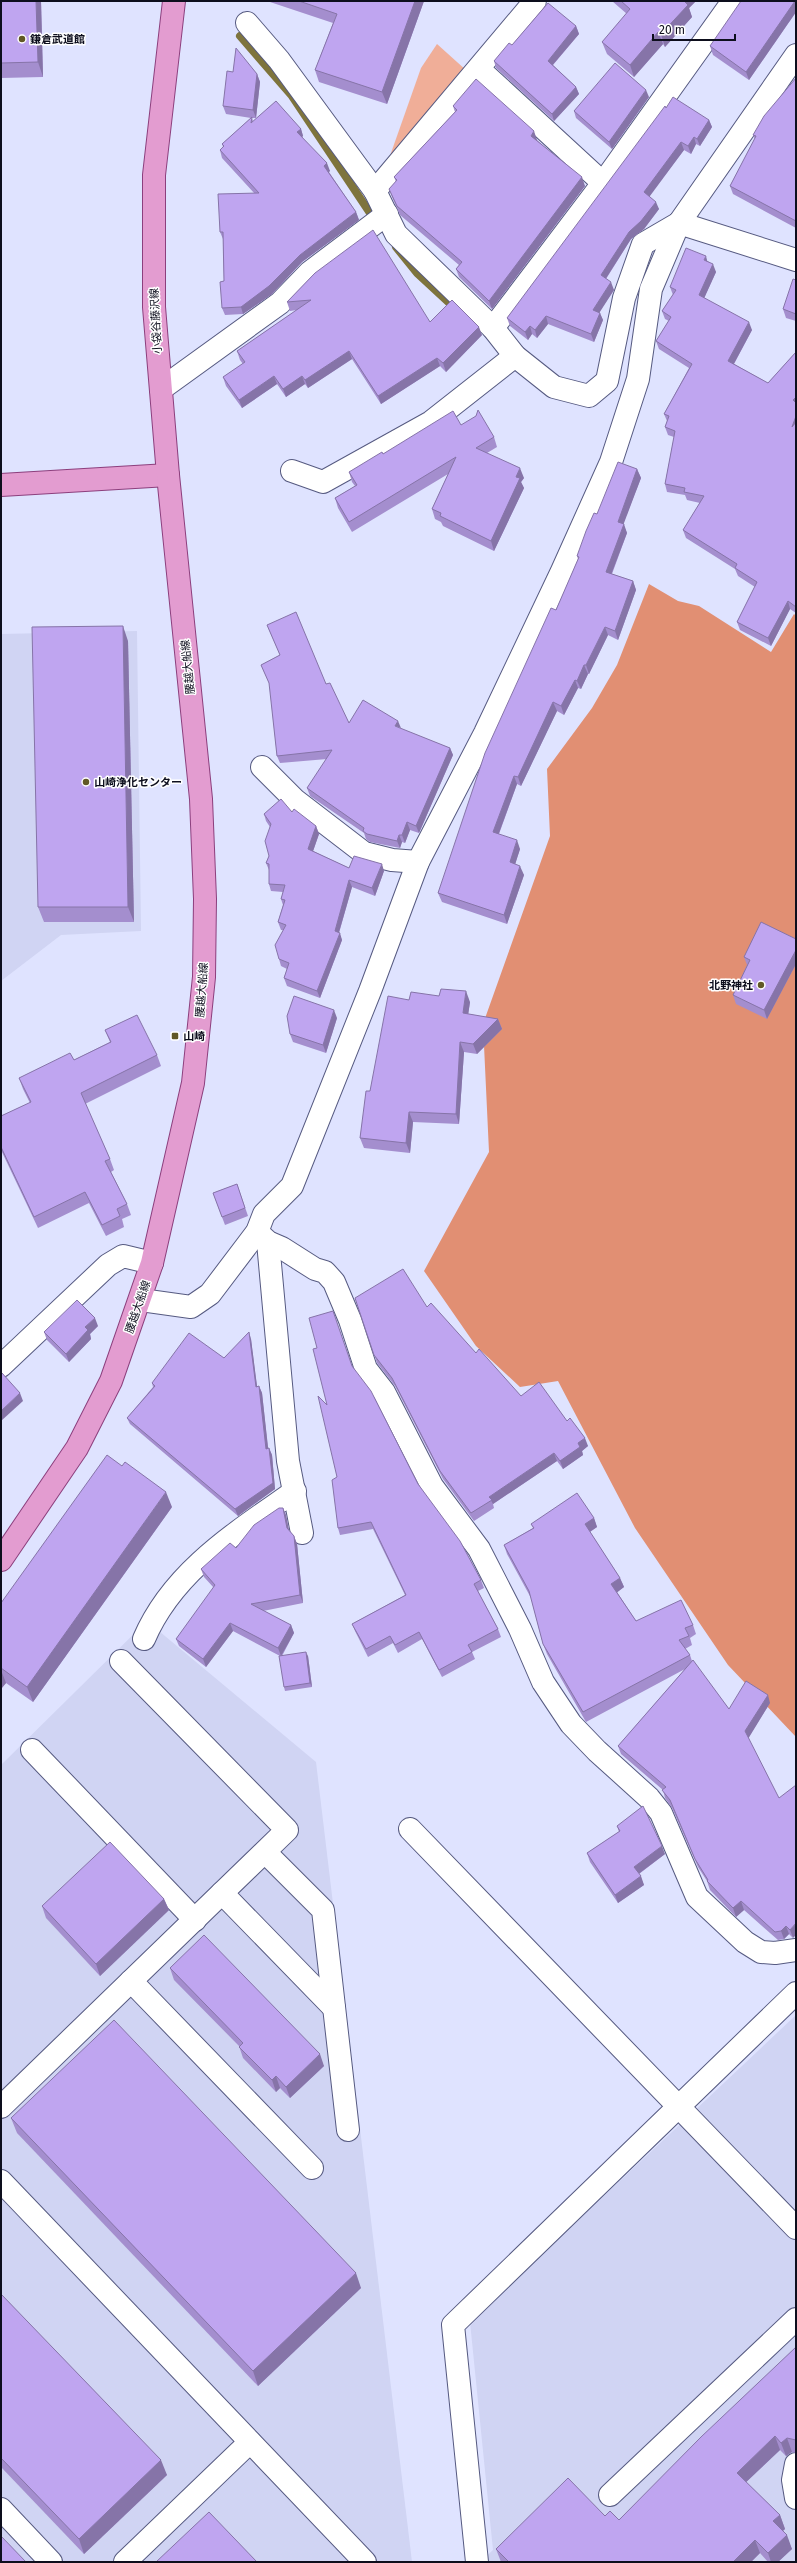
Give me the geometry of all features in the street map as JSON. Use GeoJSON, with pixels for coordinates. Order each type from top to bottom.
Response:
{"type":"FeatureCollection","features":[{"type":"Feature","properties":{"kind":"main road","name":"小袋谷藤沢線"},"geometry":{"type":"LineString","coordinates":[[168,475],[154,307],[154,176],[174,1]]}},
{"type":"Feature","properties":{"kind":"main road"},"geometry":{"type":"LineString","coordinates":[[1,485],[168,475]]}},
{"type":"Feature","properties":{"kind":"main road","name":"腰越大船線"},"geometry":{"type":"LineString","coordinates":[[1,1560],[77,1448],[111,1381],[141,1300],[152,1263],[193,1083],[204,977],[205,907],[201,799],[168,475]]}},
{"type":"Feature","properties":{"kind":"street"},"geometry":{"type":"LineString","coordinates":[[375,191],[535,1]]}},
{"type":"Feature","properties":{"kind":"street"},"geometry":{"type":"LineString","coordinates":[[493,328],[603,182],[733,1]]}},
{"type":"Feature","properties":{"kind":"street"},"geometry":{"type":"LineString","coordinates":[[247,23],[279,60],[375,191],[396,234],[493,328],[515,356],[554,387],[589,396],[607,381],[624,298],[643,244],[679,223],[705,229],[796,260]]}},
{"type":"Feature","properties":{"kind":"street"},"geometry":{"type":"LineString","coordinates":[[302,1533],[288,1461],[262,1237],[264,1214],[292,1186],[370,991],[418,862],[485,733],[562,571],[611,462],[638,378],[651,289],[679,223],[796,54]]}},
{"type":"Feature","properties":{"kind":"street"},"geometry":{"type":"LineString","coordinates":[[479,68],[603,182]]}},
{"type":"Feature","properties":{"kind":"street"},"geometry":{"type":"LineString","coordinates":[[161,389],[280,303],[310,272],[386,214]]}},
{"type":"Feature","properties":{"kind":"street"},"geometry":{"type":"LineString","coordinates":[[292,471],[323,482],[432,422],[515,356]]}},
{"type":"Feature","properties":{"kind":"street"},"geometry":{"type":"LineString","coordinates":[[262,767],[295,800],[364,853],[392,860],[418,862]]}},
{"type":"Feature","properties":{"kind":"street"},"geometry":{"type":"LineString","coordinates":[[141,1300],[191,1307],[210,1294],[262,1237]]}},
{"type":"Feature","properties":{"kind":"street"},"geometry":{"type":"LineString","coordinates":[[262,1237],[314,1269],[325,1272],[334,1282],[350,1320],[366,1369],[384,1392],[432,1486],[479,1549],[520,1628],[542,1682],[571,1724],[597,1751],[649,1798],[661,1813],[697,1897],[745,1942],[761,1952],[775,1953],[796,1950]]}},
{"type":"Feature","properties":{"kind":"street"},"geometry":{"type":"LineString","coordinates":[[1,1366],[108,1265],[123,1256],[152,1263]]}},
{"type":"Feature","properties":{"kind":"street"},"geometry":{"type":"LineString","coordinates":[[144,1639],[154,1615],[203,1557],[295,1491]]}},
{"type":"Feature","properties":{"kind":"street"},"geometry":{"type":"LineString","coordinates":[[1,2107],[287,1830],[121,1661]]}},
{"type":"Feature","properties":{"kind":"street"},"geometry":{"type":"LineString","coordinates":[[32,1750],[195,1920]]}},
{"type":"Feature","properties":{"kind":"street"},"geometry":{"type":"LineString","coordinates":[[410,1829],[796,2228]]}},
{"type":"Feature","properties":{"kind":"street"},"geometry":{"type":"LineString","coordinates":[[265,1852],[323,1910],[348,2130]]}},
{"type":"Feature","properties":{"kind":"street"},"geometry":{"type":"LineString","coordinates":[[222,1893],[334,2008]]}},
{"type":"Feature","properties":{"kind":"street"},"geometry":{"type":"LineString","coordinates":[[131,1981],[312,2168]]}},
{"type":"Feature","properties":{"kind":"street"},"geometry":{"type":"LineString","coordinates":[[477,2562],[453,2325],[680,2108],[796,1993]]}},
{"type":"Feature","properties":{"kind":"street"},"geometry":{"type":"LineString","coordinates":[[1,2181],[365,2562]]}},
{"type":"Feature","properties":{"kind":"street"},"geometry":{"type":"LineString","coordinates":[[610,2495],[796,2319]]}},
{"type":"Feature","properties":{"kind":"street"},"geometry":{"type":"LineString","coordinates":[[125,2562],[250,2442]]}},
{"type":"Feature","properties":{"kind":"street"},"geometry":{"type":"LineString","coordinates":[[796,2464],[793,2480],[796,2498]]}},
{"type":"Feature","properties":{"kind":"street"},"geometry":{"type":"LineString","coordinates":[[1,2509],[52,2562]]}},
{"type":"Feature","properties":{"kind":"shaded area"},"geometry":{"type":"Polygon","coordinates":[[[437,44],[467,71],[385,170],[421,68],[437,44]]]}},
{"type":"Feature","properties":{"kind":"shaded area"},"geometry":{"type":"Polygon","coordinates":[[[649,584],[678,601],[699,606],[771,652],[794,614],[796,616],[796,1737],[728,1665],[635,1528],[558,1381],[520,1387],[476,1346],[424,1271],[489,1152],[483,1024],[550,836],[547,769],[592,708],[617,665],[649,584]]]}},
{"type":"Feature","properties":{"kind":"shaded area"},"geometry":{"type":"Polygon","coordinates":[[[137,631],[141,931],[61,935],[1,981],[1,634],[137,631]]]}},
{"type":"Feature","properties":{"kind":"shaded area"},"geometry":{"type":"Polygon","coordinates":[[[147,1621],[316,1762],[412,2562],[1,2562],[1,1765],[147,1621]]]}},
{"type":"Feature","properties":{"kind":"shaded area"},"geometry":{"type":"Polygon","coordinates":[[[796,2015],[796,2562],[480,2562],[493,2550],[470,2322],[796,2015]]]}},
{"type":"Feature","properties":{"kind":"building","name":"鎌倉武道館"},"geometry":{"type":"Polygon","coordinates":[[[1,1],[36,1],[38,62],[1,63],[1,1]]]}},
{"type":"Feature","properties":{"kind":"building"},"geometry":{"type":"Polygon","coordinates":[[[299,1],[415,1],[382,92],[315,70],[337,14],[299,1]]]}},
{"type":"Feature","properties":{"kind":"building"},"geometry":{"type":"Polygon","coordinates":[[[621,1],[684,1],[688,5],[661,34],[658,32],[630,65],[602,42],[630,9],[621,1]]]}},
{"type":"Feature","properties":{"kind":"building"},"geometry":{"type":"Polygon","coordinates":[[[741,1],[795,1],[746,72],[710,46],[741,1]]]}},
{"type":"Feature","properties":{"kind":"building"},"geometry":{"type":"Polygon","coordinates":[[[548,3],[576,26],[548,61],[576,87],[552,114],[494,61],[509,43],[512,45],[548,3]]]}},
{"type":"Feature","properties":{"kind":"building"},"geometry":{"type":"Polygon","coordinates":[[[236,48],[257,74],[253,110],[223,106],[227,71],[233,72],[236,48]]]}},
{"type":"Feature","properties":{"kind":"building"},"geometry":{"type":"Polygon","coordinates":[[[615,63],[646,90],[609,142],[574,111],[615,63]]]}},
{"type":"Feature","properties":{"kind":"building"},"geometry":{"type":"Polygon","coordinates":[[[796,78],[796,221],[730,186],[756,136],[753,135],[764,116],[796,78]]]}},
{"type":"Feature","properties":{"kind":"building"},"geometry":{"type":"Polygon","coordinates":[[[476,79],[534,131],[531,136],[582,177],[489,301],[456,269],[462,262],[397,206],[389,189],[397,180],[394,177],[457,110],[453,106],[476,79]]]}},
{"type":"Feature","properties":{"kind":"building"},"geometry":{"type":"Polygon","coordinates":[[[673,97],[709,120],[697,139],[694,137],[688,146],[681,142],[644,192],[656,202],[641,221],[629,232],[601,275],[611,282],[593,310],[600,313],[591,334],[546,316],[535,330],[530,326],[525,332],[507,318],[673,97]]]}},
{"type":"Feature","properties":{"kind":"building"},"geometry":{"type":"Polygon","coordinates":[[[276,101],[301,129],[297,132],[327,163],[324,166],[356,212],[300,255],[269,286],[241,307],[222,308],[220,282],[224,281],[223,232],[220,232],[218,194],[259,193],[220,150],[224,146],[222,144],[252,117],[251,123],[276,101]]]}},
{"type":"Feature","properties":{"kind":"building"},"geometry":{"type":"Polygon","coordinates":[[[373,230],[430,322],[452,300],[479,327],[443,363],[437,358],[378,396],[349,351],[305,380],[302,376],[283,389],[274,376],[239,400],[223,377],[245,362],[237,351],[311,300],[287,302],[315,273],[373,230]]]}},
{"type":"Feature","properties":{"kind":"building"},"geometry":{"type":"Polygon","coordinates":[[[686,248],[706,256],[704,260],[713,264],[699,295],[749,322],[728,361],[768,383],[796,352],[796,397],[793,400],[796,403],[796,416],[792,427],[796,422],[796,607],[788,601],[768,638],[737,622],[757,582],[735,568],[737,564],[683,530],[704,496],[684,492],[685,488],[665,484],[675,431],[665,427],[669,416],[664,414],[692,364],[656,341],[671,317],[662,311],[676,290],[670,287],[686,248]]]}},
{"type":"Feature","properties":{"kind":"building"},"geometry":{"type":"Polygon","coordinates":[[[793,279],[796,280],[796,314],[783,309],[793,279]]]}},
{"type":"Feature","properties":{"kind":"building"},"geometry":{"type":"Polygon","coordinates":[[[478,410],[494,437],[476,448],[520,468],[516,477],[520,478],[491,541],[440,516],[441,513],[432,509],[456,457],[349,522],[335,498],[357,485],[349,472],[382,452],[383,454],[453,411],[461,425],[476,416],[478,410]]]}},
{"type":"Feature","properties":{"kind":"building"},"geometry":{"type":"Polygon","coordinates":[[[618,462],[637,469],[618,522],[624,524],[606,572],[633,581],[615,631],[605,627],[586,665],[584,665],[577,681],[575,680],[561,706],[553,702],[518,777],[514,776],[493,832],[517,840],[510,862],[520,866],[504,915],[438,893],[485,753],[551,608],[556,610],[579,557],[577,556],[586,531],[594,513],[597,514],[618,462]]]}},
{"type":"Feature","properties":{"kind":"building"},"geometry":{"type":"Polygon","coordinates":[[[296,612],[326,684],[330,683],[349,723],[363,700],[398,721],[395,726],[450,748],[416,826],[407,822],[402,835],[399,835],[397,841],[367,834],[363,831],[364,828],[307,788],[332,750],[277,756],[269,683],[261,665],[280,655],[267,625],[296,612]]]}},
{"type":"Feature","properties":{"kind":"building","name":"山崎浄化センター"},"geometry":{"type":"Polygon","coordinates":[[[123,626],[128,907],[38,907],[32,627],[123,626]]]}},
{"type":"Feature","properties":{"kind":"building"},"geometry":{"type":"Polygon","coordinates":[[[281,799],[292,812],[294,809],[316,826],[308,849],[349,868],[354,856],[382,864],[372,888],[349,880],[335,931],[340,933],[317,991],[284,978],[289,963],[279,959],[275,945],[286,925],[278,922],[285,900],[281,899],[285,885],[269,884],[269,864],[266,863],[269,856],[265,841],[271,824],[264,814],[281,799]]]}},
{"type":"Feature","properties":{"kind":"building"},"geometry":{"type":"Polygon","coordinates":[[[761,922],[796,939],[796,950],[764,1010],[733,995],[750,960],[744,957],[761,922]]]}},
{"type":"Feature","properties":{"kind":"building"},"geometry":{"type":"Polygon","coordinates":[[[441,989],[466,991],[463,1013],[498,1019],[473,1044],[460,1042],[456,1114],[409,1112],[406,1143],[360,1138],[366,1091],[370,1091],[388,996],[409,1000],[411,992],[439,996],[441,989]]]}},
{"type":"Feature","properties":{"kind":"building"},"geometry":{"type":"Polygon","coordinates":[[[294,996],[334,1010],[323,1045],[290,1034],[287,1016],[294,996]]]}},
{"type":"Feature","properties":{"kind":"building"},"geometry":{"type":"Polygon","coordinates":[[[137,1015],[157,1055],[81,1093],[110,1159],[105,1161],[127,1204],[117,1209],[120,1216],[102,1225],[85,1192],[34,1217],[1,1147],[1,1116],[31,1102],[19,1078],[70,1053],[74,1060],[111,1042],[105,1030],[137,1015]]]}},
{"type":"Feature","properties":{"kind":"building"},"geometry":{"type":"Polygon","coordinates":[[[237,1184],[245,1208],[222,1217],[213,1193],[237,1184]]]}},
{"type":"Feature","properties":{"kind":"building"},"geometry":{"type":"Polygon","coordinates":[[[403,1269],[427,1307],[431,1303],[476,1353],[479,1349],[521,1396],[539,1382],[567,1421],[570,1418],[585,1438],[578,1443],[580,1447],[560,1461],[554,1453],[489,1497],[492,1500],[471,1513],[440,1471],[392,1378],[374,1355],[355,1298],[403,1269]]]}},
{"type":"Feature","properties":{"kind":"building"},"geometry":{"type":"Polygon","coordinates":[[[77,1300],[95,1318],[85,1327],[88,1330],[66,1354],[44,1332],[77,1300]]]}},
{"type":"Feature","properties":{"kind":"building"},"geometry":{"type":"Polygon","coordinates":[[[333,1311],[352,1366],[371,1391],[418,1484],[460,1541],[481,1580],[474,1584],[498,1629],[468,1645],[472,1652],[439,1670],[419,1632],[395,1645],[390,1636],[366,1649],[352,1624],[406,1595],[371,1522],[338,1528],[332,1480],[337,1477],[318,1396],[327,1405],[313,1349],[317,1348],[309,1318],[333,1311]]]}},
{"type":"Feature","properties":{"kind":"building"},"geometry":{"type":"Polygon","coordinates":[[[249,1332],[256,1387],[259,1386],[266,1449],[269,1448],[273,1483],[235,1509],[127,1418],[155,1386],[152,1383],[189,1333],[224,1358],[249,1332]]]}},
{"type":"Feature","properties":{"kind":"building"},"geometry":{"type":"Polygon","coordinates":[[[2,1373],[20,1393],[1,1411],[1,1374],[2,1373]]]}},
{"type":"Feature","properties":{"kind":"building"},"geometry":{"type":"Polygon","coordinates":[[[107,1455],[122,1466],[125,1462],[166,1492],[27,1687],[1,1668],[1,1603],[107,1455]]]}},
{"type":"Feature","properties":{"kind":"building"},"geometry":{"type":"Polygon","coordinates":[[[577,1493],[594,1518],[585,1524],[620,1578],[611,1584],[636,1621],[681,1600],[693,1625],[685,1628],[689,1636],[679,1640],[690,1655],[583,1712],[543,1644],[529,1591],[504,1545],[534,1528],[531,1524],[577,1493]]]}},
{"type":"Feature","properties":{"kind":"building"},"geometry":{"type":"Polygon","coordinates":[[[279,1508],[283,1508],[287,1528],[294,1536],[300,1595],[251,1604],[291,1625],[278,1648],[230,1623],[203,1659],[176,1639],[215,1585],[201,1569],[230,1543],[236,1548],[254,1525],[279,1508]]]}},
{"type":"Feature","properties":{"kind":"building"},"geometry":{"type":"Polygon","coordinates":[[[306,1652],[310,1683],[284,1687],[279,1656],[306,1652]]]}},
{"type":"Feature","properties":{"kind":"building"},"geometry":{"type":"Polygon","coordinates":[[[693,1660],[729,1709],[746,1681],[768,1695],[745,1731],[779,1798],[796,1785],[796,1923],[790,1930],[786,1926],[781,1931],[775,1932],[741,1901],[733,1908],[707,1881],[708,1880],[695,1859],[670,1800],[662,1790],[666,1787],[618,1746],[693,1660]]]}},
{"type":"Feature","properties":{"kind":"building"},"geometry":{"type":"Polygon","coordinates":[[[643,1806],[662,1846],[634,1867],[641,1876],[615,1895],[587,1853],[620,1831],[617,1826],[643,1806]]]}},
{"type":"Feature","properties":{"kind":"building"},"geometry":{"type":"Polygon","coordinates":[[[110,1842],[164,1899],[96,1964],[42,1906],[110,1842]]]}},
{"type":"Feature","properties":{"kind":"building"},"geometry":{"type":"Polygon","coordinates":[[[204,1935],[320,2054],[286,2087],[276,2076],[272,2080],[239,2047],[243,2043],[170,1968],[204,1935]]]}},
{"type":"Feature","properties":{"kind":"building"},"geometry":{"type":"Polygon","coordinates":[[[114,2020],[356,2273],[253,2371],[11,2118],[114,2020]]]}},
{"type":"Feature","properties":{"kind":"building"},"geometry":{"type":"Polygon","coordinates":[[[1,2294],[161,2460],[79,2539],[1,2458],[1,2294]]]}},
{"type":"Feature","properties":{"kind":"building"},"geometry":{"type":"Polygon","coordinates":[[[796,2347],[796,2440],[787,2438],[781,2443],[775,2436],[737,2473],[780,2515],[773,2521],[787,2535],[768,2553],[755,2540],[733,2562],[509,2562],[496,2549],[568,2478],[605,2516],[610,2511],[619,2520],[701,2437],[796,2347]]]}},
{"type":"Feature","properties":{"kind":"building"},"geometry":{"type":"Polygon","coordinates":[[[209,2512],[257,2562],[156,2562],[209,2512]]]}},
{"type":"Feature","properties":{"kind":"building"},"geometry":{"type":"Polygon","coordinates":[[[1,2536],[26,2562],[1,2562],[1,2536]]]}},
{"type":"Feature","properties":{"kind":"waterway"},"geometry":{"type":"LineString","coordinates":[[240,36],[292,96],[376,222]]}},
{"type":"Feature","properties":{"kind":"waterway"},"geometry":{"type":"LineString","coordinates":[[396,247],[417,273],[457,310]]}},
{"type":"Feature","properties":{"kind":"place","name":"鎌倉武道館"},"geometry":{"type":"Point","coordinates":[22,39]}},
{"type":"Feature","properties":{"kind":"place","name":"山崎浄化センター"},"geometry":{"type":"Point","coordinates":[86,782]}},
{"type":"Feature","properties":{"kind":"place","name":"北野神社"},"geometry":{"type":"Point","coordinates":[761,985]}},
{"type":"Feature","properties":{"kind":"place","name":"山崎"},"geometry":{"type":"Point","coordinates":[175,1036]}}]}
